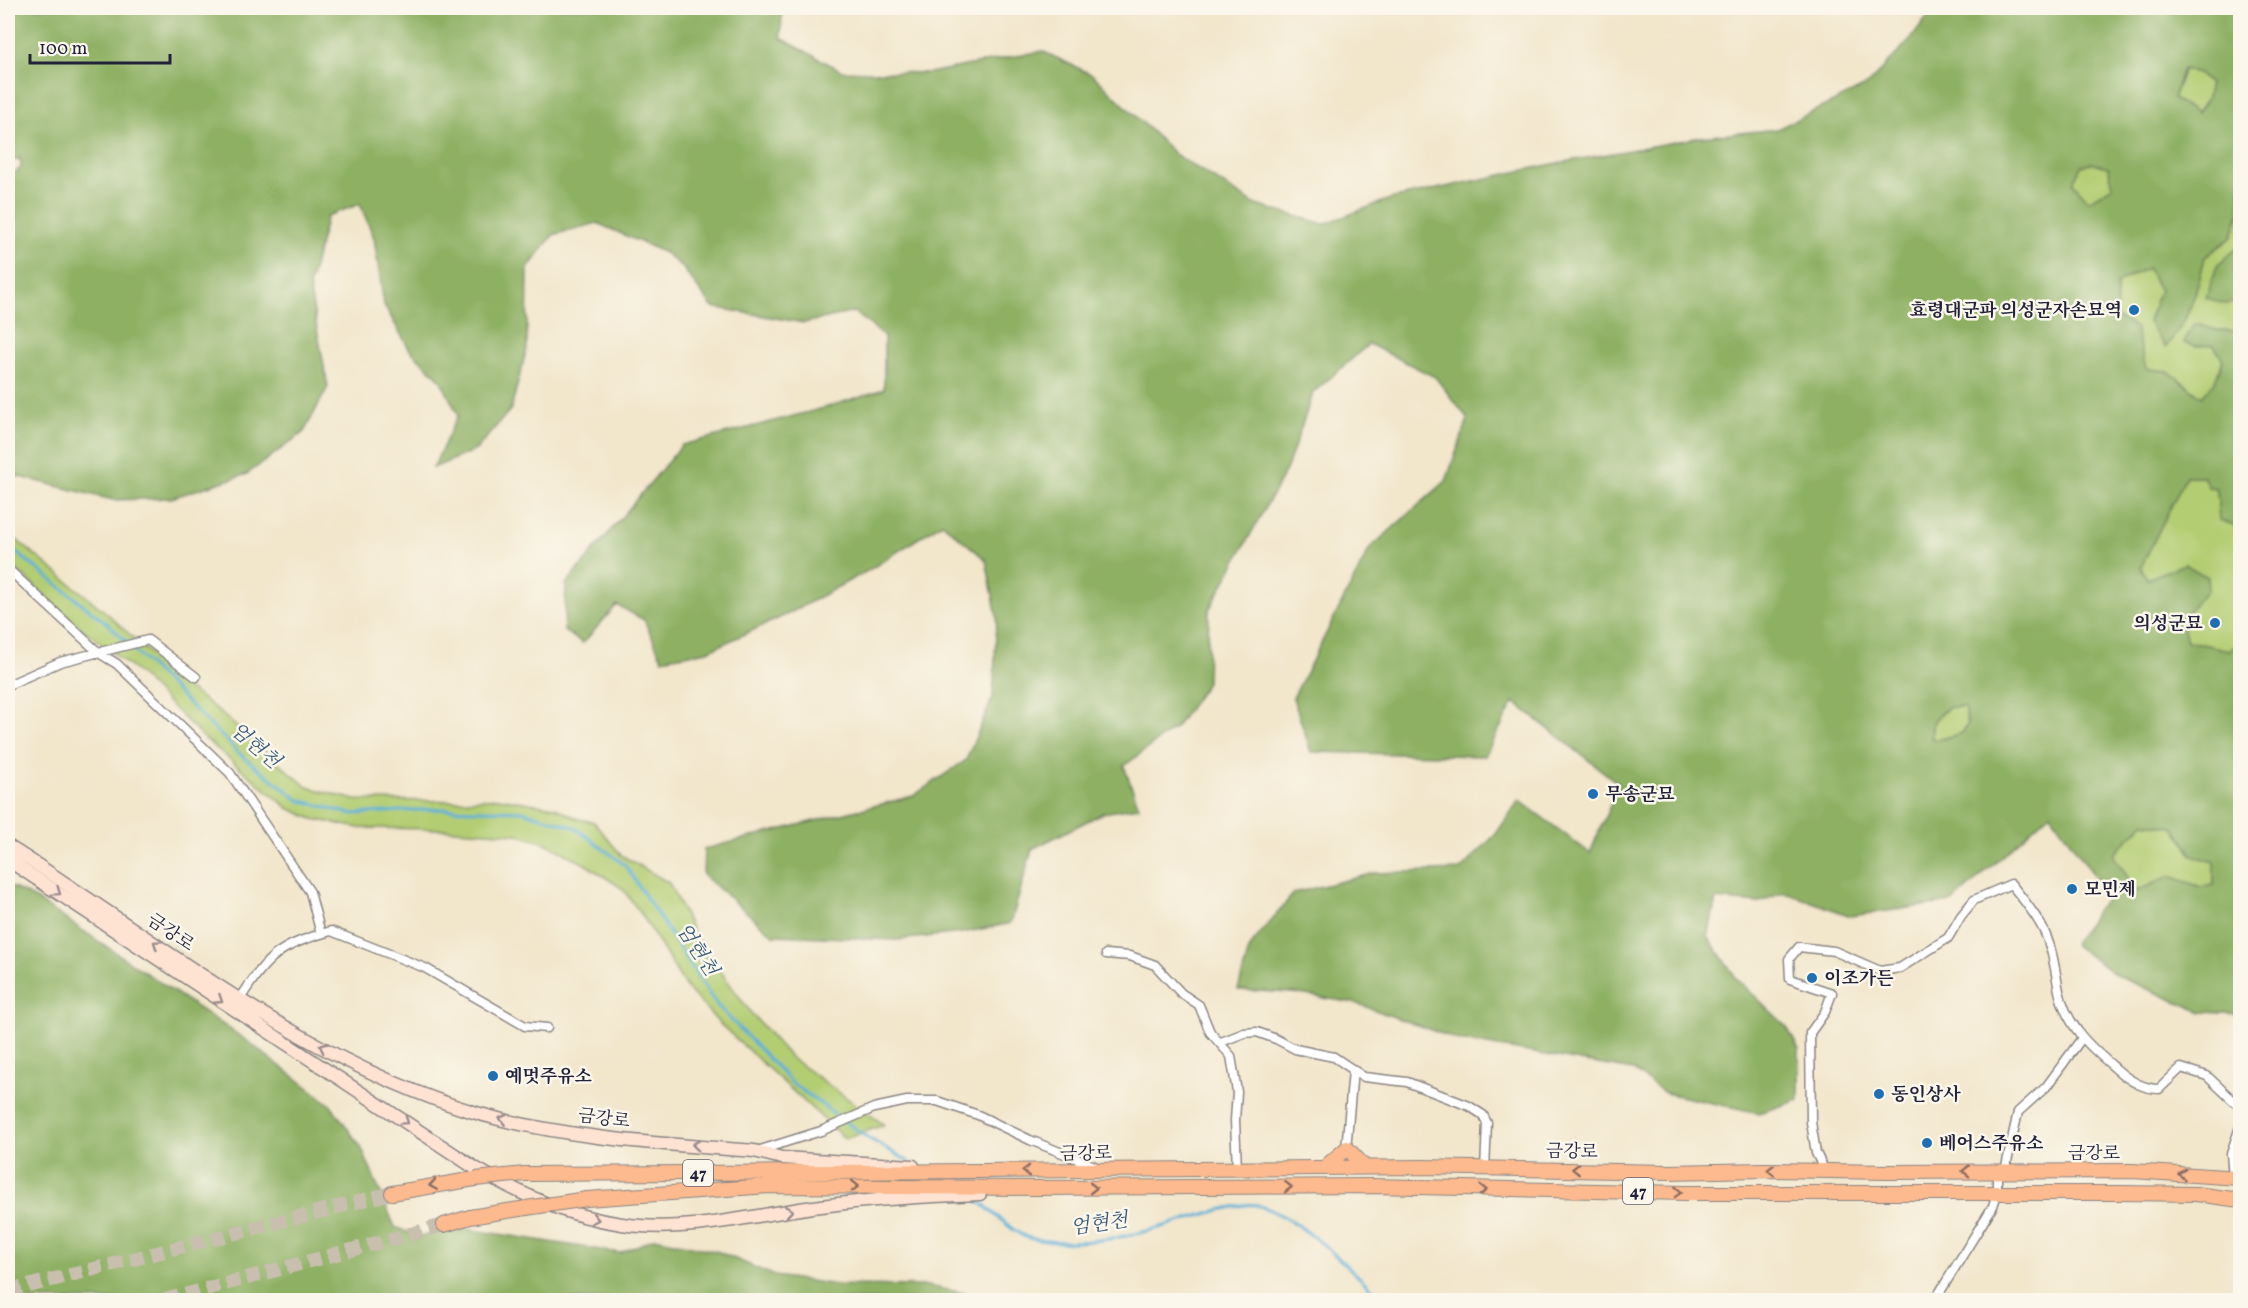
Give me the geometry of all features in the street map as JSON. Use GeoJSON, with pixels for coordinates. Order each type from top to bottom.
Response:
{"type":"FeatureCollection","features":[{"type":"Feature","properties":{"kind":"main road","name":"금강로"},"geometry":{"type":"LineString","coordinates":[[8,846],[240,999],[313,1042],[374,1073],[409,1089],[480,1114],[585,1134],[754,1151],[782,1158],[866,1168],[981,1171],[1364,1166],[1485,1170],[2150,1172],[2237,1178]]}},
{"type":"Feature","properties":{"kind":"main road","name":"금강로"},"geometry":{"type":"LineString","coordinates":[[8,860],[475,1168],[517,1192],[552,1208],[625,1225],[702,1224],[908,1192],[1025,1189],[1341,1188],[2196,1194],[2241,1200]]}},
{"type":"Feature","properties":{"kind":"main road"},"geometry":{"type":"LineString","coordinates":[[1324,1168],[1347,1148],[1364,1166]]}},
{"type":"Feature","properties":{"kind":"main road","name":"47"},"geometry":{"type":"LineString","coordinates":[[392,1193],[475,1179],[558,1172],[866,1168]]}},
{"type":"Feature","properties":{"kind":"main road","name":"47"},"geometry":{"type":"LineString","coordinates":[[444,1225],[470,1217],[587,1199],[727,1188],[908,1192]]}},
{"type":"Feature","properties":{"kind":"street"},"geometry":{"type":"LineString","coordinates":[[8,569],[99,653],[117,664],[230,773],[310,892],[321,933]]}},
{"type":"Feature","properties":{"kind":"street"},"geometry":{"type":"LineString","coordinates":[[8,685],[60,662],[148,640],[196,677]]}},
{"type":"Feature","properties":{"kind":"street"},"geometry":{"type":"LineString","coordinates":[[1825,1170],[1816,1153],[1811,1122],[1810,1033],[1825,1012],[1832,993],[1790,979],[1789,959],[1799,947],[1834,951],[1880,971],[1900,969],[1948,938],[1974,900],[2011,884],[2043,929],[2054,957],[2060,993],[2070,1021],[2082,1038],[2120,1072],[2148,1089],[2159,1089],[2181,1068],[2207,1076],[2241,1107]]}},
{"type":"Feature","properties":{"kind":"street"},"geometry":{"type":"LineString","coordinates":[[240,999],[262,965],[276,952],[331,931],[372,945],[426,968],[525,1026],[548,1028]]}},
{"type":"Feature","properties":{"kind":"street"},"geometry":{"type":"LineString","coordinates":[[1106,954],[1130,956],[1155,965],[1181,993],[1199,1005],[1210,1032],[1231,1056],[1237,1092],[1235,1120],[1237,1169]]}},
{"type":"Feature","properties":{"kind":"street"},"geometry":{"type":"LineString","coordinates":[[1221,1042],[1244,1033],[1257,1032],[1295,1049],[1334,1057],[1364,1077],[1407,1082],[1469,1106],[1483,1115],[1487,1123],[1485,1170]]}},
{"type":"Feature","properties":{"kind":"street"},"geometry":{"type":"LineString","coordinates":[[1935,1300],[1994,1206],[2001,1171],[2018,1112],[2046,1087],[2082,1038]]}},
{"type":"Feature","properties":{"kind":"street"},"geometry":{"type":"LineString","coordinates":[[1341,1188],[1342,1167],[1347,1148],[1353,1070]]}},
{"type":"Feature","properties":{"kind":"street"},"geometry":{"type":"LineString","coordinates":[[754,1151],[780,1145],[826,1129],[874,1108],[907,1101],[937,1101],[978,1115],[1030,1140],[1106,1170]]}},
{"type":"Feature","properties":{"kind":"street"},"geometry":{"type":"LineString","coordinates":[[2237,1178],[2231,1153],[2241,1126]]}},
{"type":"Feature","properties":{"kind":"green space"},"geometry":{"type":"Polygon","coordinates":[[[8,8],[782,8],[781,38],[842,71],[929,73],[1042,51],[1093,75],[1176,155],[1256,205],[1324,224],[1390,199],[1548,165],[1701,137],[1777,129],[1866,86],[1911,39],[1934,8],[2240,8],[2240,211],[2231,238],[2205,257],[2186,316],[2165,347],[2148,322],[2160,290],[2147,268],[2117,283],[2116,317],[2135,327],[2146,369],[2168,371],[2202,397],[2215,382],[2223,360],[2214,345],[2196,346],[2184,342],[2194,324],[2217,330],[2240,331],[2240,527],[2219,520],[2217,488],[2208,487],[2203,476],[2186,476],[2141,567],[2147,579],[2185,564],[2207,577],[2208,589],[2181,619],[2187,641],[2229,650],[2240,644],[2240,1014],[2202,1012],[2119,977],[2073,944],[2108,895],[2050,813],[1952,902],[1851,916],[1784,892],[1757,903],[1716,899],[1708,937],[1737,979],[1787,1027],[1799,1050],[1799,1100],[1759,1113],[1665,1093],[1633,1070],[1459,1040],[1355,1003],[1293,993],[1238,990],[1250,946],[1294,893],[1375,873],[1460,870],[1496,834],[1519,800],[1590,853],[1619,784],[1514,702],[1485,756],[1311,752],[1293,698],[1370,548],[1446,481],[1468,419],[1435,377],[1369,344],[1313,393],[1287,468],[1209,610],[1207,683],[1176,727],[1124,766],[1139,807],[1103,813],[1032,849],[1011,923],[962,933],[897,940],[773,935],[703,875],[704,849],[913,796],[966,760],[993,697],[997,617],[986,560],[942,523],[869,570],[788,614],[708,651],[662,659],[644,620],[617,605],[583,643],[564,631],[566,584],[682,445],[824,408],[884,389],[884,336],[854,312],[804,323],[712,307],[682,267],[665,253],[597,223],[553,235],[528,268],[527,348],[511,409],[476,450],[433,468],[458,415],[440,379],[410,350],[384,305],[374,238],[360,204],[327,216],[309,286],[328,387],[304,432],[247,474],[171,498],[113,500],[8,474],[8,248],[14,239],[16,215],[8,203],[8,177],[21,168],[20,158],[8,163],[8,8]],[[2183,69],[2173,99],[2197,113],[2206,101],[2210,84],[2199,73],[2183,69]],[[2091,163],[2081,166],[2073,183],[2089,201],[2113,186],[2108,167],[2091,163]],[[1950,707],[1933,724],[1932,739],[1938,740],[1962,733],[1968,724],[1964,707],[1950,707]],[[2144,823],[2113,855],[2137,891],[2170,876],[2201,887],[2214,885],[2214,862],[2192,855],[2174,827],[2144,823]]]}},
{"type":"Feature","properties":{"kind":"green space"},"geometry":{"type":"Polygon","coordinates":[[[2184,69],[2199,73],[2210,84],[2206,101],[2197,113],[2173,99],[2184,69]]]}},
{"type":"Feature","properties":{"kind":"green space"},"geometry":{"type":"Polygon","coordinates":[[[2091,162],[2108,167],[2113,186],[2089,201],[2073,183],[2081,166],[2091,162]]]}},
{"type":"Feature","properties":{"kind":"green space"},"geometry":{"type":"Polygon","coordinates":[[[2240,211],[2240,256],[2238,247],[2234,270],[2240,270],[2240,331],[2217,330],[2195,324],[2185,342],[2196,346],[2214,345],[2223,360],[2215,382],[2202,397],[2168,371],[2146,369],[2135,327],[2116,317],[2117,283],[2147,268],[2160,290],[2148,322],[2166,346],[2186,316],[2205,257],[2231,238],[2240,211]]]}},
{"type":"Feature","properties":{"kind":"green space"},"geometry":{"type":"Polygon","coordinates":[[[2238,247],[2240,270],[2234,270],[2239,301],[2228,304],[2206,298],[2217,266],[2238,247]]]}},
{"type":"Feature","properties":{"kind":"green space"},"geometry":{"type":"Polygon","coordinates":[[[2186,476],[2203,476],[2217,488],[2219,520],[2240,527],[2240,644],[2229,650],[2187,641],[2181,619],[2208,589],[2185,564],[2147,579],[2141,567],[2186,476]]]}},
{"type":"Feature","properties":{"kind":"green space"},"geometry":{"type":"Polygon","coordinates":[[[8,533],[108,614],[183,685],[210,704],[307,787],[355,800],[453,801],[499,798],[555,807],[578,819],[594,822],[621,855],[669,883],[696,938],[751,1013],[790,1057],[884,1125],[845,1139],[720,1024],[686,987],[642,915],[622,888],[548,844],[517,834],[441,829],[359,828],[313,819],[288,808],[203,737],[138,673],[74,622],[8,562],[8,533]]]}},
{"type":"Feature","properties":{"kind":"green space"},"geometry":{"type":"Polygon","coordinates":[[[1950,707],[1964,707],[1968,724],[1962,733],[1938,740],[1932,739],[1935,720],[1950,707]]]}},
{"type":"Feature","properties":{"kind":"green space"},"geometry":{"type":"Polygon","coordinates":[[[2144,823],[2174,827],[2192,855],[2214,862],[2214,885],[2201,887],[2170,876],[2137,891],[2113,855],[2144,823]]]}},
{"type":"Feature","properties":{"kind":"green space"},"geometry":{"type":"Polygon","coordinates":[[[8,885],[34,898],[246,1040],[331,1105],[361,1147],[395,1227],[420,1237],[454,1227],[620,1253],[655,1238],[719,1252],[775,1276],[837,1285],[927,1286],[981,1296],[1032,1297],[1039,1300],[8,1300],[8,885]]]}},
{"type":"Feature","properties":{"kind":"waterway","name":"엄현천"},"geometry":{"type":"LineString","coordinates":[[8,546],[108,624],[127,642]]}},
{"type":"Feature","properties":{"kind":"waterway","name":"엄현천"},"geometry":{"type":"LineString","coordinates":[[131,647],[242,756],[299,800],[351,814],[435,809],[522,811],[574,827],[625,865],[716,1004],[792,1083],[868,1138],[908,1161]]}},
{"type":"Feature","properties":{"kind":"waterway","name":"엄현천"},"geometry":{"type":"LineString","coordinates":[[974,1198],[1022,1235],[1043,1241],[1058,1242],[1122,1237],[1221,1210],[1257,1205],[1291,1221],[1308,1233],[1383,1300]]}},
{"type":"Feature","properties":{"kind":"tunnel"},"geometry":{"type":"LineString","coordinates":[[8,1291],[392,1193]]}},
{"type":"Feature","properties":{"kind":"tunnel"},"geometry":{"type":"LineString","coordinates":[[165,1300],[444,1225]]}},
{"type":"Feature","properties":{"kind":"place","name":"효령대군파 의성군자손묘역"},"geometry":{"type":"Point","coordinates":[2134,310]}},
{"type":"Feature","properties":{"kind":"place","name":"의성군묘"},"geometry":{"type":"Point","coordinates":[2215,623]}},
{"type":"Feature","properties":{"kind":"place","name":"무송군묘"},"geometry":{"type":"Point","coordinates":[1593,794]}},
{"type":"Feature","properties":{"kind":"place","name":"모민제"},"geometry":{"type":"Point","coordinates":[2072,889]}},
{"type":"Feature","properties":{"kind":"place","name":"이조가든"},"geometry":{"type":"Point","coordinates":[1812,978]}},
{"type":"Feature","properties":{"kind":"place","name":"예멋주유소"},"geometry":{"type":"Point","coordinates":[493,1076]}},
{"type":"Feature","properties":{"kind":"place","name":"동인상사"},"geometry":{"type":"Point","coordinates":[1879,1094]}},
{"type":"Feature","properties":{"kind":"place","name":"베어스주유소"},"geometry":{"type":"Point","coordinates":[1927,1143]}}]}
